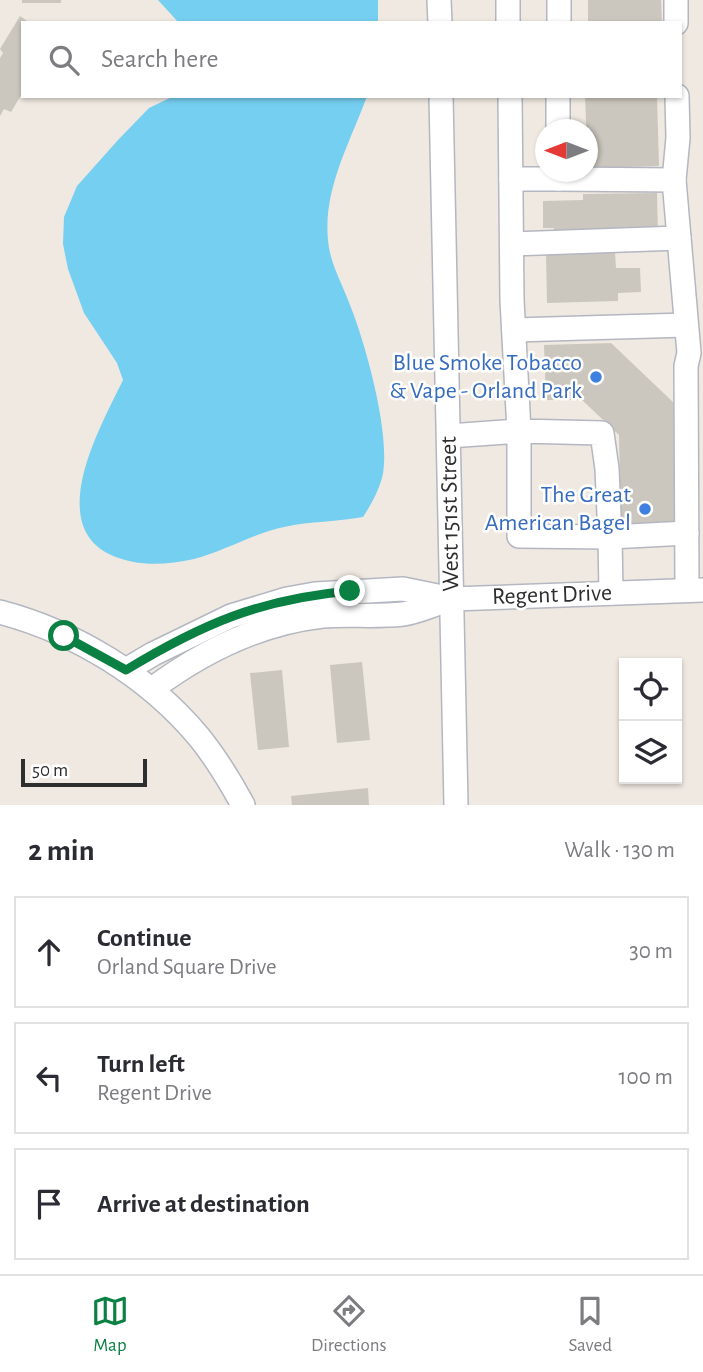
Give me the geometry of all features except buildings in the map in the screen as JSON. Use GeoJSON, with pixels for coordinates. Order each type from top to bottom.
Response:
{"type":"FeatureCollection","features":[{"type":"Feature","properties":{"kind":"street"},"geometry":{"type":"LineString","coordinates":[[439,0],[440,21]]}},
{"type":"Feature","properties":{"kind":"street"},"geometry":{"type":"LineString","coordinates":[[508,0],[508,21]]}},
{"type":"Feature","properties":{"kind":"street"},"geometry":{"type":"LineString","coordinates":[[559,0],[559,21]]}},
{"type":"Feature","properties":{"kind":"street"},"geometry":{"type":"LineString","coordinates":[[676,0],[676,21]]}},
{"type":"Feature","properties":{"kind":"street","name":"West 151st Street"},"geometry":{"type":"LineString","coordinates":[[441,98],[456,805]]}},
{"type":"Feature","properties":{"kind":"street"},"geometry":{"type":"LineString","coordinates":[[510,98],[514,330],[519,431],[519,536],[610,537],[687,533]]}},
{"type":"Feature","properties":{"kind":"street"},"geometry":{"type":"LineString","coordinates":[[558,98],[558,119]]}},
{"type":"Feature","properties":{"kind":"street"},"geometry":{"type":"LineString","coordinates":[[677,98],[678,138],[674,180],[689,353],[686,378],[687,533],[695,590]]}},
{"type":"Feature","properties":{"kind":"street"},"geometry":{"type":"LineString","coordinates":[[511,179],[535,177]]}},
{"type":"Feature","properties":{"kind":"street"},"geometry":{"type":"LineString","coordinates":[[598,177],[674,180]]}},
{"type":"Feature","properties":{"kind":"street"},"geometry":{"type":"LineString","coordinates":[[512,244],[679,238]]}},
{"type":"Feature","properties":{"kind":"street"},"geometry":{"type":"LineString","coordinates":[[514,330],[686,325]]}},
{"type":"Feature","properties":{"kind":"street"},"geometry":{"type":"LineString","coordinates":[[449,436],[519,431],[602,433],[607,469],[611,593]]}},
{"type":"Feature","properties":{"kind":"street","name":"Regent Drive"},"geometry":{"type":"LineString","coordinates":[[126,670],[231,616],[287,599],[338,592],[403,589],[452,599],[695,590]]}},
{"type":"Feature","properties":{"kind":"street"},"geometry":{"type":"LineString","coordinates":[[152,689],[208,652],[264,628],[323,617],[404,614],[452,599]]}},
{"type":"Feature","properties":{"kind":"street"},"geometry":{"type":"LineString","coordinates":[[0,612],[64,636],[126,670],[152,689],[198,736],[223,769],[243,805]]}},
{"type":"Feature","properties":{"kind":"water"},"geometry":{"type":"Polygon","coordinates":[[[158,0],[378,0],[378,21],[177,21],[158,0]]]}},
{"type":"Feature","properties":{"kind":"water"},"geometry":{"type":"Polygon","coordinates":[[[170,98],[366,98],[334,184],[328,221],[329,249],[370,367],[383,440],[382,478],[363,517],[284,527],[194,559],[173,563],[131,562],[111,555],[91,540],[82,521],[80,498],[84,472],[92,447],[123,380],[117,363],[84,313],[68,269],[63,244],[64,217],[77,186],[149,108],[170,98]]]}},
{"type":"Feature","properties":{"kind":"place","name":"Blue Smoke Tobacco & Vape - Orland Park"},"geometry":{"type":"Point","coordinates":[596,377]}},
{"type":"Feature","properties":{"kind":"place","name":"The Great American Bagel"},"geometry":{"type":"Point","coordinates":[645,509]}},
{"type":"Feature","properties":{"kind":"route"},"geometry":{"type":"LineString","coordinates":[[64,636],[126,670],[204,628],[254,607],[315,594],[350,591]]}}]}
